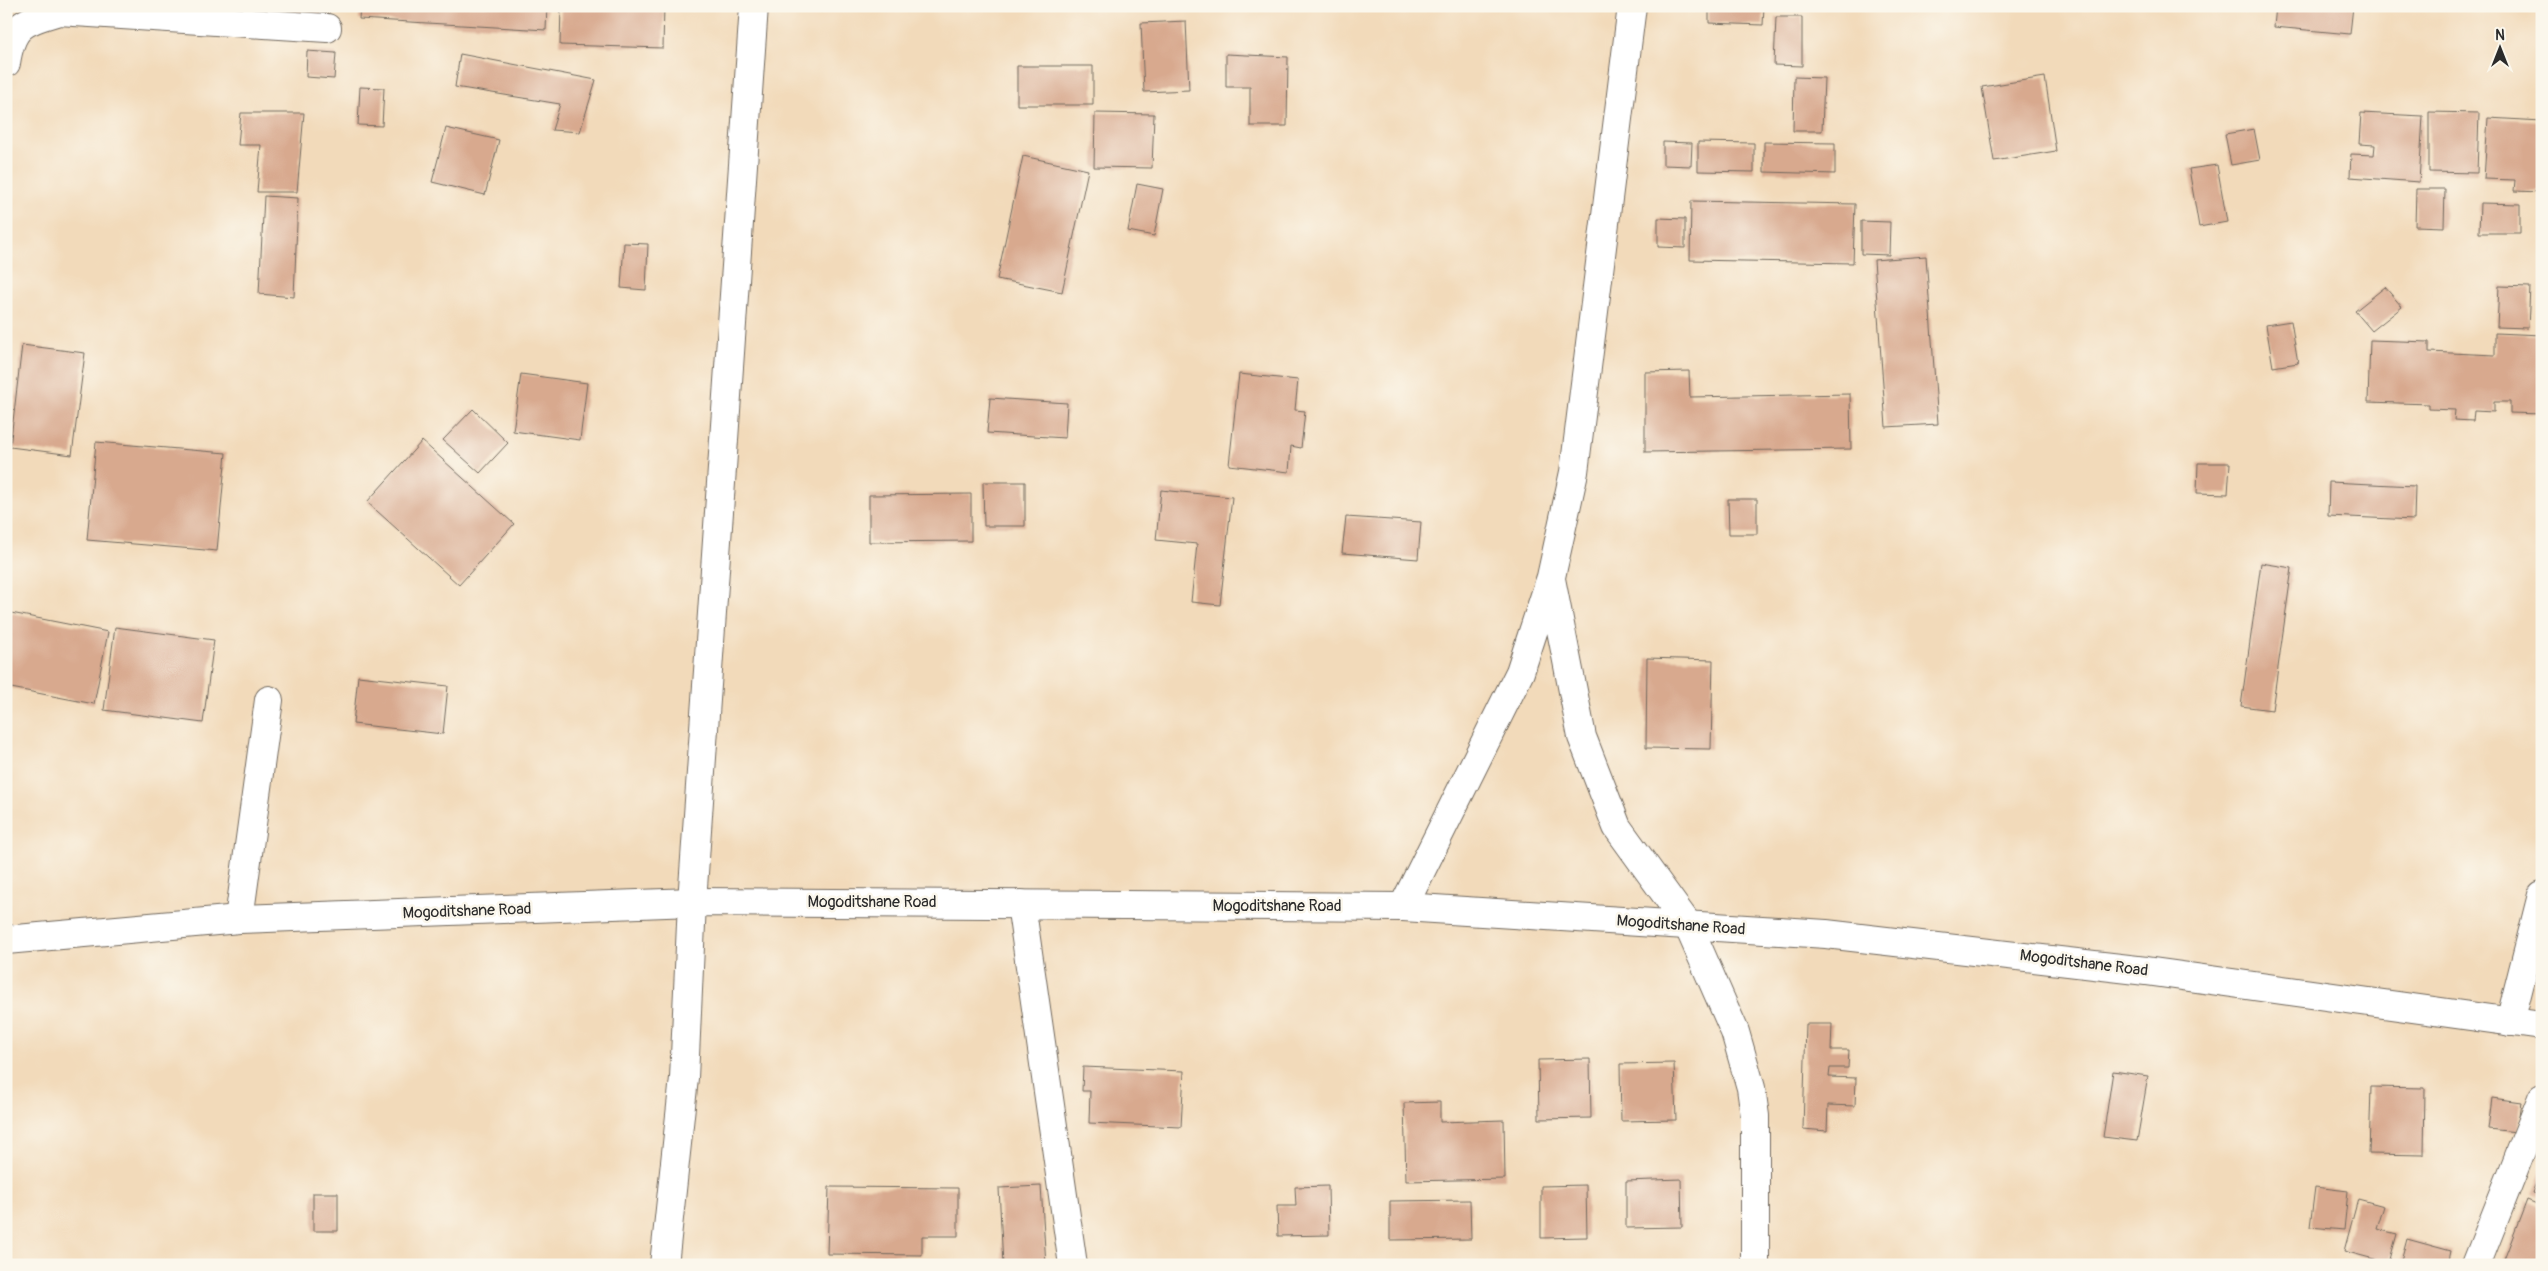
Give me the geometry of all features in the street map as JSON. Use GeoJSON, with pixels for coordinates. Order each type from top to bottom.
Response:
{"type":"FeatureCollection","features":[{"type":"Feature","properties":{"kind":"street"},"geometry":{"type":"LineString","coordinates":[[664,1265],[684,1078],[692,902],[754,6]]}},
{"type":"Feature","properties":{"kind":"street"},"geometry":{"type":"LineString","coordinates":[[1403,907],[1520,672],[1550,578],[1574,472],[1632,6]]}},
{"type":"Feature","properties":{"kind":"street"},"geometry":{"type":"LineString","coordinates":[[6,63],[12,37],[27,20],[59,11],[327,28]]}},
{"type":"Feature","properties":{"kind":"street"},"geometry":{"type":"LineString","coordinates":[[1550,578],[1582,737],[1617,827],[1688,925],[1735,1032],[1751,1088],[1755,1116],[1755,1265]]}},
{"type":"Feature","properties":{"kind":"street"},"geometry":{"type":"LineString","coordinates":[[239,919],[269,700]]}},
{"type":"Feature","properties":{"kind":"street"},"geometry":{"type":"LineString","coordinates":[[2510,1022],[2542,895]]}},
{"type":"Feature","properties":{"kind":"street","name":"Mogoditshane Road"},"geometry":{"type":"LineString","coordinates":[[6,940],[239,919],[692,902],[1403,907],[1826,934],[2052,959],[2542,1026]]}},
{"type":"Feature","properties":{"kind":"street"},"geometry":{"type":"LineString","coordinates":[[1021,904],[1073,1265]]}},
{"type":"Feature","properties":{"kind":"street"},"geometry":{"type":"LineString","coordinates":[[2476,1265],[2542,1098]]}},
{"type":"Feature","properties":{"kind":"building"},"geometry":{"type":"Polygon","coordinates":[[[224,6],[279,6],[279,16],[250,16],[250,9],[224,9],[224,6]]]}},
{"type":"Feature","properties":{"kind":"building"},"geometry":{"type":"Polygon","coordinates":[[[289,6],[323,6],[323,18],[288,16],[289,6]]]}},
{"type":"Feature","properties":{"kind":"building"},"geometry":{"type":"Polygon","coordinates":[[[360,6],[547,6],[546,30],[359,19],[360,6]]]}},
{"type":"Feature","properties":{"kind":"building"},"geometry":{"type":"Polygon","coordinates":[[[561,6],[664,6],[663,48],[560,45],[561,6]]]}},
{"type":"Feature","properties":{"kind":"building"},"geometry":{"type":"Polygon","coordinates":[[[1709,6],[1764,6],[1763,25],[1709,23],[1709,6]]]}},
{"type":"Feature","properties":{"kind":"building"},"geometry":{"type":"Polygon","coordinates":[[[2276,6],[2353,6],[2350,34],[2274,27],[2276,6]]]}},
{"type":"Feature","properties":{"kind":"building"},"geometry":{"type":"Polygon","coordinates":[[[1776,17],[1802,17],[1802,66],[1774,65],[1776,17]]]}},
{"type":"Feature","properties":{"kind":"building"},"geometry":{"type":"Polygon","coordinates":[[[1186,21],[1189,90],[1144,92],[1141,23],[1186,21]]]}},
{"type":"Feature","properties":{"kind":"building"},"geometry":{"type":"Polygon","coordinates":[[[307,51],[336,53],[334,79],[306,77],[307,51]]]}},
{"type":"Feature","properties":{"kind":"building"},"geometry":{"type":"Polygon","coordinates":[[[460,54],[596,80],[580,132],[552,130],[560,104],[455,87],[460,54]]]}},
{"type":"Feature","properties":{"kind":"building"},"geometry":{"type":"Polygon","coordinates":[[[1226,54],[1288,57],[1287,126],[1250,126],[1250,87],[1226,87],[1226,54]]]}},
{"type":"Feature","properties":{"kind":"building"},"geometry":{"type":"Polygon","coordinates":[[[1017,66],[1093,66],[1093,105],[1017,105],[1017,66]]]}},
{"type":"Feature","properties":{"kind":"building"},"geometry":{"type":"Polygon","coordinates":[[[1794,77],[1824,78],[1822,131],[1793,131],[1794,77]]]}},
{"type":"Feature","properties":{"kind":"building"},"geometry":{"type":"Polygon","coordinates":[[[2045,77],[2056,151],[1994,161],[1982,87],[2045,77]]]}},
{"type":"Feature","properties":{"kind":"building"},"geometry":{"type":"Polygon","coordinates":[[[360,87],[384,88],[382,126],[358,125],[360,87]]]}},
{"type":"Feature","properties":{"kind":"building"},"geometry":{"type":"Polygon","coordinates":[[[2429,112],[2479,113],[2477,173],[2429,172],[2429,112]]]}},
{"type":"Feature","properties":{"kind":"building"},"geometry":{"type":"Polygon","coordinates":[[[241,113],[304,113],[297,192],[257,192],[261,145],[238,145],[241,113]]]}},
{"type":"Feature","properties":{"kind":"building"},"geometry":{"type":"Polygon","coordinates":[[[1095,113],[1154,114],[1152,168],[1094,167],[1095,113]]]}},
{"type":"Feature","properties":{"kind":"building"},"geometry":{"type":"Polygon","coordinates":[[[2361,113],[2423,116],[2419,182],[2350,177],[2351,154],[2374,155],[2375,145],[2359,144],[2361,113]]]}},
{"type":"Feature","properties":{"kind":"building"},"geometry":{"type":"Polygon","coordinates":[[[2488,118],[2542,121],[2542,192],[2514,191],[2515,180],[2484,179],[2488,118]]]}},
{"type":"Feature","properties":{"kind":"building"},"geometry":{"type":"Polygon","coordinates":[[[446,128],[499,140],[485,195],[432,182],[446,128]]]}},
{"type":"Feature","properties":{"kind":"building"},"geometry":{"type":"Polygon","coordinates":[[[2254,129],[2260,160],[2231,165],[2225,134],[2254,129]]]}},
{"type":"Feature","properties":{"kind":"building"},"geometry":{"type":"Polygon","coordinates":[[[1663,142],[1692,143],[1691,166],[1663,165],[1663,142]]]}},
{"type":"Feature","properties":{"kind":"building"},"geometry":{"type":"Polygon","coordinates":[[[1698,142],[1754,143],[1754,172],[1698,171],[1698,142]]]}},
{"type":"Feature","properties":{"kind":"building"},"geometry":{"type":"Polygon","coordinates":[[[1764,142],[1835,143],[1835,174],[1764,172],[1764,142]]]}},
{"type":"Feature","properties":{"kind":"building"},"geometry":{"type":"Polygon","coordinates":[[[1023,156],[1088,170],[1062,292],[997,279],[1023,156]]]}},
{"type":"Feature","properties":{"kind":"building"},"geometry":{"type":"Polygon","coordinates":[[[2217,165],[2227,222],[2199,227],[2189,169],[2217,165]]]}},
{"type":"Feature","properties":{"kind":"building"},"geometry":{"type":"Polygon","coordinates":[[[1137,184],[1163,189],[1154,236],[1128,231],[1137,184]]]}},
{"type":"Feature","properties":{"kind":"building"},"geometry":{"type":"Polygon","coordinates":[[[2416,189],[2445,189],[2444,227],[2415,226],[2416,189]]]}},
{"type":"Feature","properties":{"kind":"building"},"geometry":{"type":"Polygon","coordinates":[[[264,196],[298,198],[294,297],[259,294],[264,196]]]}},
{"type":"Feature","properties":{"kind":"building"},"geometry":{"type":"Polygon","coordinates":[[[1691,201],[1855,204],[1853,263],[1690,260],[1691,201]]]}},
{"type":"Feature","properties":{"kind":"building"},"geometry":{"type":"Polygon","coordinates":[[[2480,203],[2520,204],[2520,233],[2479,233],[2480,203]]]}},
{"type":"Feature","properties":{"kind":"building"},"geometry":{"type":"Polygon","coordinates":[[[1658,218],[1685,219],[1685,248],[1658,247],[1658,218]]]}},
{"type":"Feature","properties":{"kind":"building"},"geometry":{"type":"Polygon","coordinates":[[[1861,221],[1890,222],[1889,255],[1861,254],[1861,221]]]}},
{"type":"Feature","properties":{"kind":"building"},"geometry":{"type":"Polygon","coordinates":[[[624,243],[648,244],[646,290],[621,288],[624,243]]]}},
{"type":"Feature","properties":{"kind":"building"},"geometry":{"type":"Polygon","coordinates":[[[1926,256],[1938,424],[1886,427],[1874,260],[1926,256]]]}},
{"type":"Feature","properties":{"kind":"building"},"geometry":{"type":"Polygon","coordinates":[[[2499,286],[2530,287],[2528,328],[2497,327],[2499,286]]]}},
{"type":"Feature","properties":{"kind":"building"},"geometry":{"type":"Polygon","coordinates":[[[2385,287],[2402,307],[2372,331],[2355,311],[2385,287]]]}},
{"type":"Feature","properties":{"kind":"building"},"geometry":{"type":"Polygon","coordinates":[[[2291,321],[2298,363],[2273,367],[2266,325],[2291,321]]]}},
{"type":"Feature","properties":{"kind":"building"},"geometry":{"type":"Polygon","coordinates":[[[2495,333],[2542,335],[2542,414],[2510,413],[2510,402],[2494,402],[2494,412],[2474,411],[2473,421],[2454,420],[2455,410],[2429,409],[2429,404],[2368,402],[2370,340],[2429,342],[2429,352],[2495,355],[2495,333]]]}},
{"type":"Feature","properties":{"kind":"building"},"geometry":{"type":"Polygon","coordinates":[[[22,345],[85,353],[72,455],[10,447],[22,345]]]}},
{"type":"Feature","properties":{"kind":"building"},"geometry":{"type":"Polygon","coordinates":[[[1689,371],[1690,397],[1850,394],[1851,449],[1645,452],[1645,372],[1689,371]]]}},
{"type":"Feature","properties":{"kind":"building"},"geometry":{"type":"Polygon","coordinates":[[[521,374],[587,383],[580,440],[513,431],[521,374]]]}},
{"type":"Feature","properties":{"kind":"building"},"geometry":{"type":"Polygon","coordinates":[[[1239,374],[1298,380],[1295,410],[1305,411],[1301,448],[1291,446],[1289,472],[1229,465],[1239,374]]]}},
{"type":"Feature","properties":{"kind":"building"},"geometry":{"type":"Polygon","coordinates":[[[990,398],[1067,403],[1065,438],[987,433],[990,398]]]}},
{"type":"Feature","properties":{"kind":"building"},"geometry":{"type":"Polygon","coordinates":[[[473,409],[508,443],[480,473],[443,440],[473,409]]]}},
{"type":"Feature","properties":{"kind":"building"},"geometry":{"type":"Polygon","coordinates":[[[422,441],[514,524],[459,585],[367,502],[422,441]]]}},
{"type":"Feature","properties":{"kind":"building"},"geometry":{"type":"Polygon","coordinates":[[[96,442],[226,453],[217,551],[87,540],[96,442]]]}},
{"type":"Feature","properties":{"kind":"building"},"geometry":{"type":"Polygon","coordinates":[[[2198,463],[2230,463],[2228,494],[2197,493],[2198,463]]]}},
{"type":"Feature","properties":{"kind":"building"},"geometry":{"type":"Polygon","coordinates":[[[983,482],[1025,482],[1025,526],[984,526],[983,482]]]}},
{"type":"Feature","properties":{"kind":"building"},"geometry":{"type":"Polygon","coordinates":[[[2329,482],[2415,486],[2414,520],[2328,516],[2329,482]]]}},
{"type":"Feature","properties":{"kind":"building"},"geometry":{"type":"Polygon","coordinates":[[[1161,490],[1232,497],[1220,605],[1191,602],[1197,544],[1156,540],[1161,490]]]}},
{"type":"Feature","properties":{"kind":"building"},"geometry":{"type":"Polygon","coordinates":[[[971,494],[971,541],[869,542],[869,495],[971,494]]]}},
{"type":"Feature","properties":{"kind":"building"},"geometry":{"type":"Polygon","coordinates":[[[1728,499],[1757,499],[1757,534],[1729,534],[1728,499]]]}},
{"type":"Feature","properties":{"kind":"building"},"geometry":{"type":"Polygon","coordinates":[[[1346,517],[1421,522],[1418,559],[1342,553],[1346,517]]]}},
{"type":"Feature","properties":{"kind":"building"},"geometry":{"type":"Polygon","coordinates":[[[2261,563],[2292,568],[2272,710],[2241,706],[2261,563]]]}},
{"type":"Feature","properties":{"kind":"building"},"geometry":{"type":"Polygon","coordinates":[[[6,612],[108,632],[94,704],[6,687],[6,612]]]}},
{"type":"Feature","properties":{"kind":"building"},"geometry":{"type":"Polygon","coordinates":[[[115,627],[214,640],[203,723],[104,710],[115,627]]]}},
{"type":"Feature","properties":{"kind":"building"},"geometry":{"type":"Polygon","coordinates":[[[1647,658],[1713,660],[1711,749],[1646,748],[1647,658]]]}},
{"type":"Feature","properties":{"kind":"building"},"geometry":{"type":"Polygon","coordinates":[[[358,676],[448,686],[443,734],[353,724],[358,676]]]}},
{"type":"Feature","properties":{"kind":"building"},"geometry":{"type":"Polygon","coordinates":[[[1806,1024],[1832,1024],[1831,1050],[1849,1050],[1848,1068],[1830,1068],[1829,1077],[1856,1078],[1855,1106],[1828,1105],[1827,1131],[1803,1129],[1806,1024]]]}},
{"type":"Feature","properties":{"kind":"building"},"geometry":{"type":"Polygon","coordinates":[[[1590,1059],[1591,1118],[1539,1119],[1538,1060],[1590,1059]]]}},
{"type":"Feature","properties":{"kind":"building"},"geometry":{"type":"Polygon","coordinates":[[[1674,1063],[1676,1120],[1621,1121],[1620,1064],[1674,1063]]]}},
{"type":"Feature","properties":{"kind":"building"},"geometry":{"type":"Polygon","coordinates":[[[1083,1067],[1184,1071],[1181,1127],[1089,1123],[1090,1091],[1082,1091],[1083,1067]]]}},
{"type":"Feature","properties":{"kind":"building"},"geometry":{"type":"Polygon","coordinates":[[[2113,1071],[2148,1076],[2137,1141],[2103,1137],[2113,1071]]]}},
{"type":"Feature","properties":{"kind":"building"},"geometry":{"type":"Polygon","coordinates":[[[2371,1087],[2425,1088],[2424,1155],[2369,1154],[2371,1087]]]}},
{"type":"Feature","properties":{"kind":"building"},"geometry":{"type":"Polygon","coordinates":[[[2492,1098],[2521,1102],[2517,1132],[2488,1129],[2492,1098]]]}},
{"type":"Feature","properties":{"kind":"building"},"geometry":{"type":"Polygon","coordinates":[[[1440,1102],[1440,1122],[1504,1120],[1505,1179],[1406,1181],[1404,1103],[1440,1102]]]}},
{"type":"Feature","properties":{"kind":"building"},"geometry":{"type":"Polygon","coordinates":[[[2542,1168],[2542,1196],[2532,1193],[2542,1168]]]}},
{"type":"Feature","properties":{"kind":"building"},"geometry":{"type":"Polygon","coordinates":[[[1681,1179],[1682,1227],[1626,1228],[1626,1181],[1681,1179]]]}},
{"type":"Feature","properties":{"kind":"building"},"geometry":{"type":"Polygon","coordinates":[[[1586,1185],[1587,1237],[1541,1238],[1541,1186],[1586,1185]]]}},
{"type":"Feature","properties":{"kind":"building"},"geometry":{"type":"Polygon","coordinates":[[[1041,1186],[1046,1265],[1003,1265],[999,1188],[1041,1186]]]}},
{"type":"Feature","properties":{"kind":"building"},"geometry":{"type":"Polygon","coordinates":[[[1328,1186],[1329,1235],[1278,1236],[1277,1206],[1296,1206],[1295,1187],[1328,1186]]]}},
{"type":"Feature","properties":{"kind":"building"},"geometry":{"type":"Polygon","coordinates":[[[829,1187],[958,1188],[958,1236],[922,1236],[922,1255],[827,1254],[829,1187]]]}},
{"type":"Feature","properties":{"kind":"building"},"geometry":{"type":"Polygon","coordinates":[[[2315,1187],[2348,1191],[2344,1230],[2310,1227],[2315,1187]]]}},
{"type":"Feature","properties":{"kind":"building"},"geometry":{"type":"Polygon","coordinates":[[[313,1193],[338,1193],[338,1231],[313,1231],[313,1193]]]}},
{"type":"Feature","properties":{"kind":"building"},"geometry":{"type":"Polygon","coordinates":[[[2358,1199],[2384,1206],[2377,1229],[2397,1234],[2389,1263],[2344,1251],[2358,1199]]]}},
{"type":"Feature","properties":{"kind":"building"},"geometry":{"type":"Polygon","coordinates":[[[1470,1200],[1471,1239],[1390,1240],[1390,1201],[1470,1200]]]}},
{"type":"Feature","properties":{"kind":"building"},"geometry":{"type":"Polygon","coordinates":[[[2527,1200],[2542,1206],[2542,1250],[2536,1265],[2502,1265],[2527,1200]]]}},
{"type":"Feature","properties":{"kind":"building"},"geometry":{"type":"Polygon","coordinates":[[[2407,1239],[2451,1251],[2448,1265],[2400,1265],[2407,1239]]]}},
{"type":"Feature","properties":{"kind":"building"},"geometry":{"type":"Polygon","coordinates":[[[925,1263],[956,1263],[956,1265],[925,1265],[925,1263]]]}}]}
